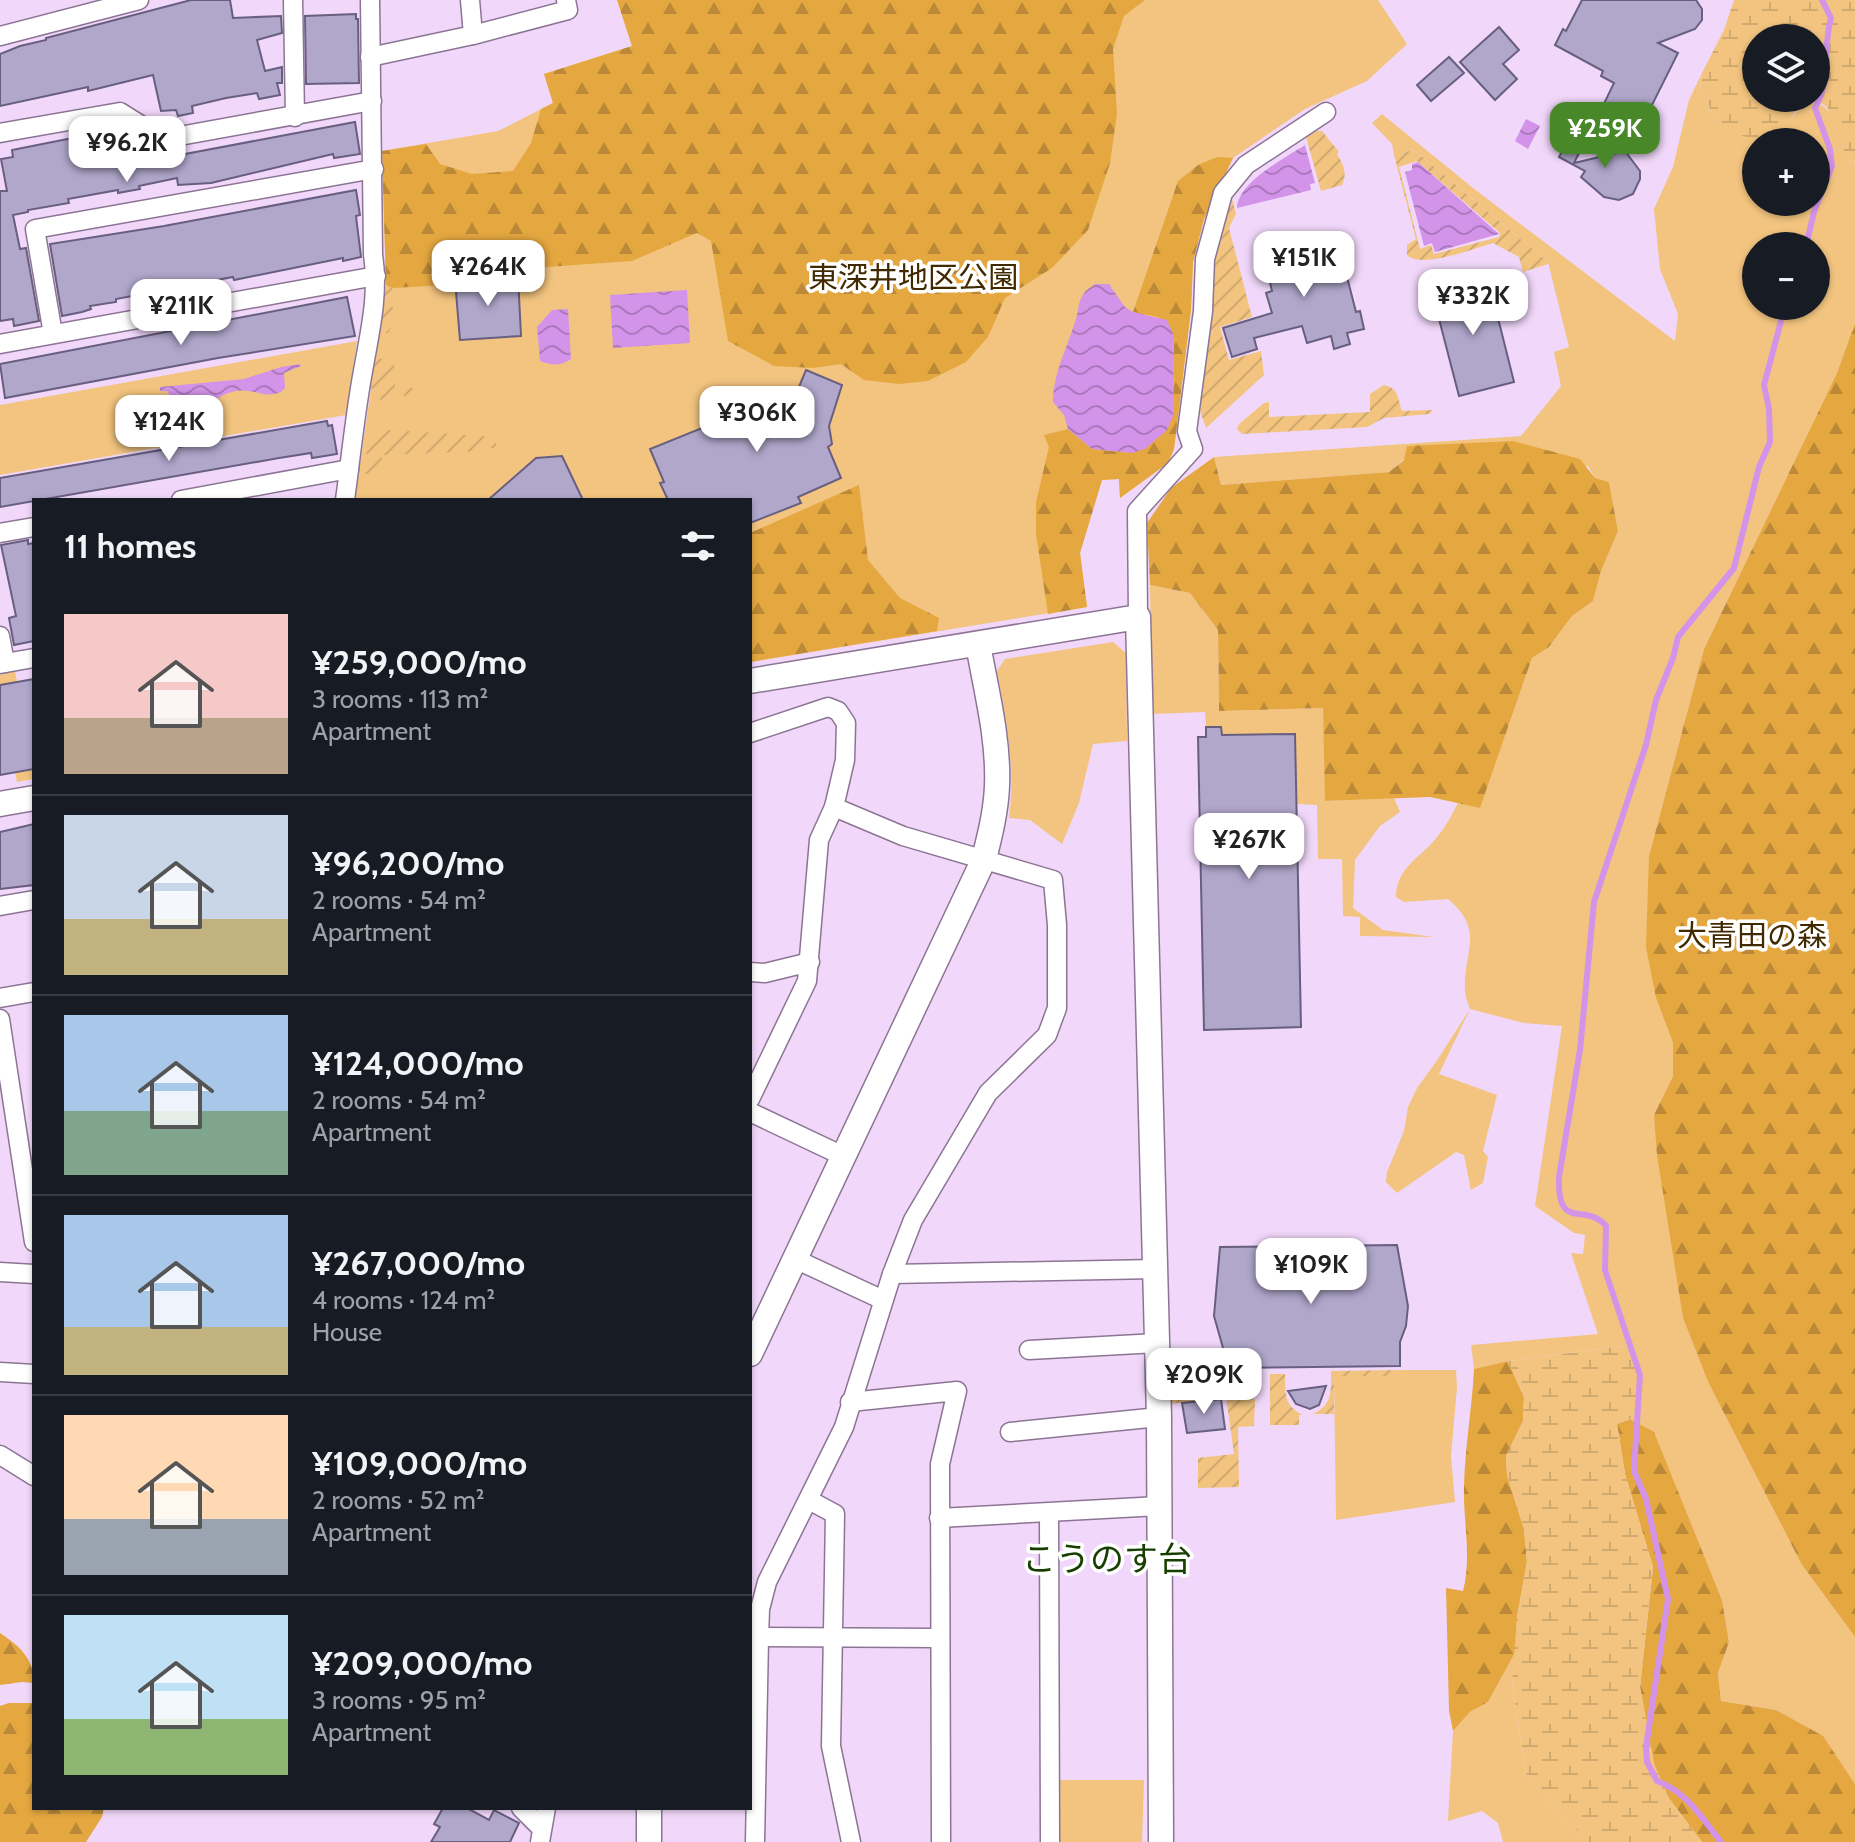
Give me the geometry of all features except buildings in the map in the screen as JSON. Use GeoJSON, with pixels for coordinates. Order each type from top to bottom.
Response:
{"type":"FeatureCollection","features":[{"type":"Feature","properties":{"kind":"street"},"geometry":{"type":"LineString","coordinates":[[0,36],[139,0]]}},
{"type":"Feature","properties":{"kind":"street"},"geometry":{"type":"LineString","coordinates":[[293,0],[295,117]]}},
{"type":"Feature","properties":{"kind":"street"},"geometry":{"type":"LineString","coordinates":[[345,498],[374,315],[376,276],[373,254],[370,0]]}},
{"type":"Feature","properties":{"kind":"street"},"geometry":{"type":"LineString","coordinates":[[470,0],[473,35]]}},
{"type":"Feature","properties":{"kind":"street"},"geometry":{"type":"LineString","coordinates":[[370,57],[568,10],[566,0]]}},
{"type":"Feature","properties":{"kind":"street"},"geometry":{"type":"LineString","coordinates":[[0,133],[120,112],[163,139],[372,101]]}},
{"type":"Feature","properties":{"kind":"street"},"geometry":{"type":"LineString","coordinates":[[1161,1842],[1159,1417],[1137,511],[1193,449],[1187,431],[1203,311],[1205,259],[1223,193],[1246,165],[1326,112]]}},
{"type":"Feature","properties":{"kind":"street"},"geometry":{"type":"LineString","coordinates":[[53,334],[35,229],[374,169]]}},
{"type":"Feature","properties":{"kind":"street"},"geometry":{"type":"LineString","coordinates":[[0,344],[376,276]]}},
{"type":"Feature","properties":{"kind":"street"},"geometry":{"type":"LineString","coordinates":[[192,498],[349,469]]}},
{"type":"Feature","properties":{"kind":"street"},"geometry":{"type":"LineString","coordinates":[[0,533],[32,527]]}},
{"type":"Feature","properties":{"kind":"street"},"geometry":{"type":"LineString","coordinates":[[752,681],[1138,617]]}},
{"type":"Feature","properties":{"kind":"street"},"geometry":{"type":"LineString","coordinates":[[0,636],[3,664],[32,658]]}},
{"type":"Feature","properties":{"kind":"street"},"geometry":{"type":"LineString","coordinates":[[752,1350],[984,859],[998,784],[978,644]]}},
{"type":"Feature","properties":{"kind":"street"},"geometry":{"type":"LineString","coordinates":[[752,732],[828,707],[838,711],[846,723],[845,760],[834,807],[819,840],[807,981],[752,1095]]}},
{"type":"Feature","properties":{"kind":"street"},"geometry":{"type":"LineString","coordinates":[[0,804],[32,798]]}},
{"type":"Feature","properties":{"kind":"street"},"geometry":{"type":"LineString","coordinates":[[755,1842],[754,1638],[767,1582],[844,1427],[883,1300],[913,1220],[988,1093],[1047,1035],[1057,1008],[1057,925],[1053,880],[903,836],[834,807]]}},
{"type":"Feature","properties":{"kind":"street"},"geometry":{"type":"LineString","coordinates":[[0,906],[32,900]]}},
{"type":"Feature","properties":{"kind":"street"},"geometry":{"type":"LineString","coordinates":[[752,972],[765,973],[810,962]]}},
{"type":"Feature","properties":{"kind":"street"},"geometry":{"type":"LineString","coordinates":[[0,998],[32,992]]}},
{"type":"Feature","properties":{"kind":"street"},"geometry":{"type":"LineString","coordinates":[[0,1019],[32,1229]]}},
{"type":"Feature","properties":{"kind":"street"},"geometry":{"type":"LineString","coordinates":[[752,1113],[843,1156]]}},
{"type":"Feature","properties":{"kind":"street"},"geometry":{"type":"LineString","coordinates":[[795,1259],[883,1300]]}},
{"type":"Feature","properties":{"kind":"street"},"geometry":{"type":"LineString","coordinates":[[892,1274],[1155,1269]]}},
{"type":"Feature","properties":{"kind":"street"},"geometry":{"type":"LineString","coordinates":[[0,1272],[32,1274]]}},
{"type":"Feature","properties":{"kind":"street"},"geometry":{"type":"LineString","coordinates":[[1029,1350],[1157,1343]]}},
{"type":"Feature","properties":{"kind":"street"},"geometry":{"type":"LineString","coordinates":[[0,1372],[32,1374]]}},
{"type":"Feature","properties":{"kind":"street"},"geometry":{"type":"LineString","coordinates":[[850,1402],[957,1391],[940,1464],[941,1842]]}},
{"type":"Feature","properties":{"kind":"street"},"geometry":{"type":"LineString","coordinates":[[1010,1432],[1159,1417]]}},
{"type":"Feature","properties":{"kind":"street"},"geometry":{"type":"LineString","coordinates":[[0,1455],[32,1475]]}},
{"type":"Feature","properties":{"kind":"street"},"geometry":{"type":"LineString","coordinates":[[809,1500],[835,1514],[831,1746],[851,1842]]}},
{"type":"Feature","properties":{"kind":"street"},"geometry":{"type":"LineString","coordinates":[[939,1518],[1159,1506]]}},
{"type":"Feature","properties":{"kind":"street"},"geometry":{"type":"LineString","coordinates":[[1049,1513],[1050,1842]]}},
{"type":"Feature","properties":{"kind":"street"},"geometry":{"type":"LineString","coordinates":[[754,1638],[833,1635],[939,1638]]}},
{"type":"Feature","properties":{"kind":"street"},"geometry":{"type":"LineString","coordinates":[[522,1810],[541,1836]]}},
{"type":"Feature","properties":{"kind":"street"},"geometry":{"type":"LineString","coordinates":[[541,1836],[546,1810]]}},
{"type":"Feature","properties":{"kind":"street"},"geometry":{"type":"LineString","coordinates":[[649,1810],[649,1842]]}},
{"type":"Feature","properties":{"kind":"green space","name":"東深井地区公園"},"geometry":{"type":"Polygon","coordinates":[[[617,0],[1378,0],[1407,44],[1367,81],[1305,109],[1233,158],[1204,219],[1193,262],[1191,310],[1174,449],[1168,463],[1120,498],[1119,479],[1102,480],[1080,553],[1087,607],[752,662],[752,498],[355,498],[386,286],[382,151],[498,131],[553,103],[544,74],[632,46],[617,0]]]}},
{"type":"Feature","properties":{"kind":"green space"},"geometry":{"type":"Polygon","coordinates":[[[617,0],[1145,0],[1124,16],[1113,49],[1117,114],[1110,163],[1088,230],[1052,268],[1005,298],[988,337],[966,362],[928,381],[899,384],[864,380],[841,364],[813,368],[774,366],[728,341],[711,241],[697,233],[632,261],[518,269],[518,276],[455,280],[446,285],[392,288],[386,285],[382,151],[426,144],[440,164],[472,174],[513,171],[531,143],[541,109],[553,103],[544,74],[632,46],[617,0]]]}},
{"type":"Feature","properties":{"kind":"green space"},"geometry":{"type":"Polygon","coordinates":[[[1734,0],[1855,0],[1855,165],[1845,156],[1839,131],[1830,112],[1830,24],[1742,24],[1742,112],[1795,112],[1786,128],[1742,128],[1742,136],[1718,124],[1700,89],[1702,73],[1724,30],[1734,0]]]}},
{"type":"Feature","properties":{"kind":"green space"},"geometry":{"type":"Polygon","coordinates":[[[1702,73],[1700,89],[1718,124],[1786,128],[1797,112],[1829,112],[1840,132],[1845,154],[1855,165],[1855,323],[1837,373],[1704,649],[1649,856],[1656,998],[1673,1043],[1673,1076],[1654,1115],[1683,1318],[1708,1382],[1802,1565],[1855,1637],[1855,1784],[1822,1736],[1776,1710],[1721,1701],[1718,1673],[1729,1642],[1722,1600],[1654,1433],[1630,1419],[1643,1396],[1631,1345],[1508,1361],[1474,1369],[1471,1345],[1598,1334],[1571,1253],[1583,1254],[1585,1235],[1574,1233],[1535,1206],[1562,1026],[1524,1023],[1470,1009],[1465,976],[1470,932],[1460,910],[1448,899],[1404,902],[1396,897],[1405,870],[1441,832],[1458,803],[1480,807],[1532,658],[1549,647],[1572,616],[1593,601],[1601,571],[1618,531],[1609,482],[1595,478],[1588,466],[1404,459],[1389,472],[1221,485],[1214,457],[1521,436],[1561,386],[1554,352],[1569,347],[1548,262],[1414,150],[1394,155],[1392,144],[1372,123],[1382,114],[1473,188],[1675,341],[1678,314],[1660,269],[1654,209],[1673,167],[1689,100],[1702,73]]]}},
{"type":"Feature","properties":{"kind":"green space"},"geometry":{"type":"Polygon","coordinates":[[[1322,131],[1339,152],[1337,154],[1345,173],[1342,185],[1321,191],[1306,137],[1322,131]]]}},
{"type":"Feature","properties":{"kind":"green space"},"geometry":{"type":"Polygon","coordinates":[[[1414,150],[1548,264],[1523,272],[1519,257],[1493,243],[1435,259],[1414,259],[1407,255],[1407,245],[1416,239],[1394,155],[1414,150]],[[1417,161],[1399,167],[1420,249],[1431,245],[1434,254],[1499,237],[1500,233],[1417,161]]]}},
{"type":"Feature","properties":{"kind":"green space"},"geometry":{"type":"Polygon","coordinates":[[[1217,157],[1233,158],[1204,219],[1193,262],[1191,310],[1174,449],[1168,463],[1120,498],[1119,479],[1102,480],[1080,553],[1087,607],[1048,614],[1036,534],[1036,502],[1049,447],[1044,435],[1068,429],[1092,449],[1132,453],[1173,416],[1174,336],[1158,317],[1133,312],[1178,181],[1198,165],[1217,157]]]}},
{"type":"Feature","properties":{"kind":"green space"},"geometry":{"type":"Polygon","coordinates":[[[1232,199],[1236,214],[1229,228],[1252,317],[1220,327],[1229,360],[1261,351],[1264,375],[1206,428],[1199,408],[1215,257],[1232,199]]]}},
{"type":"Feature","properties":{"kind":"green space"},"geometry":{"type":"Polygon","coordinates":[[[386,286],[392,288],[393,314],[390,317],[391,328],[388,333],[382,333],[379,327],[386,286]]]}},
{"type":"Feature","properties":{"kind":"green space","name":"大青田の森"},"geometry":{"type":"Polygon","coordinates":[[[1855,323],[1855,1637],[1802,1565],[1708,1382],[1683,1318],[1657,1155],[1654,1115],[1673,1076],[1673,1043],[1656,998],[1646,947],[1649,856],[1704,649],[1837,373],[1855,323]]]}},
{"type":"Feature","properties":{"kind":"green space"},"geometry":{"type":"Polygon","coordinates":[[[357,341],[346,415],[0,475],[0,405],[357,341]]]}},
{"type":"Feature","properties":{"kind":"green space"},"geometry":{"type":"Polygon","coordinates":[[[378,359],[392,359],[395,388],[415,388],[414,403],[410,402],[410,396],[388,395],[387,401],[381,400],[370,387],[378,359]]]}},
{"type":"Feature","properties":{"kind":"green space"},"geometry":{"type":"Polygon","coordinates":[[[1384,385],[1395,392],[1402,411],[1433,410],[1429,414],[1384,418],[1367,427],[1242,434],[1237,429],[1239,424],[1269,402],[1269,417],[1370,412],[1370,394],[1384,385]]]}},
{"type":"Feature","properties":{"kind":"green space"},"geometry":{"type":"Polygon","coordinates":[[[376,429],[496,437],[496,448],[382,455],[381,474],[365,474],[368,435],[376,429]]]}},
{"type":"Feature","properties":{"kind":"green space"},"geometry":{"type":"Polygon","coordinates":[[[1513,441],[1580,459],[1595,478],[1609,482],[1618,531],[1601,571],[1593,601],[1572,616],[1549,647],[1532,658],[1480,808],[1430,797],[1325,801],[1323,708],[1219,711],[1218,630],[1190,593],[1150,585],[1147,523],[1171,488],[1214,457],[1221,485],[1389,472],[1404,460],[1407,446],[1513,441]]]}},
{"type":"Feature","properties":{"kind":"green space"},"geometry":{"type":"Polygon","coordinates":[[[859,485],[868,560],[900,598],[939,618],[937,631],[752,662],[752,532],[859,485]]]}},
{"type":"Feature","properties":{"kind":"green space"},"geometry":{"type":"Polygon","coordinates":[[[1150,585],[1190,593],[1218,630],[1219,711],[1323,708],[1326,801],[1394,798],[1400,812],[1380,826],[1355,860],[1353,908],[1383,930],[1434,937],[1360,936],[1360,917],[1343,916],[1342,859],[1318,859],[1317,805],[1297,804],[1295,734],[1222,735],[1221,727],[1206,727],[1205,712],[1152,714],[1150,585]]]}},
{"type":"Feature","properties":{"kind":"green space"},"geometry":{"type":"Polygon","coordinates":[[[1113,642],[1126,653],[1127,741],[1093,744],[1079,803],[1062,844],[1030,820],[1009,818],[1011,762],[997,671],[1005,659],[1113,642]]]}},
{"type":"Feature","properties":{"kind":"green space"},"geometry":{"type":"Polygon","coordinates":[[[15,671],[32,761],[32,779],[17,782],[0,692],[0,675],[15,671]]]}},
{"type":"Feature","properties":{"kind":"green space"},"geometry":{"type":"Polygon","coordinates":[[[1470,1009],[1439,1074],[1497,1095],[1483,1151],[1488,1157],[1483,1183],[1471,1190],[1464,1155],[1456,1152],[1397,1193],[1386,1182],[1387,1172],[1404,1131],[1408,1107],[1470,1009]]]}},
{"type":"Feature","properties":{"kind":"green space"},"geometry":{"type":"Polygon","coordinates":[[[1631,1345],[1643,1396],[1630,1419],[1617,1424],[1625,1474],[1653,1567],[1640,1687],[1654,1764],[1668,1797],[1702,1842],[1585,1842],[1527,1778],[1512,1684],[1517,1617],[1527,1562],[1524,1529],[1507,1475],[1506,1456],[1523,1421],[1524,1397],[1508,1361],[1631,1345]]]}},
{"type":"Feature","properties":{"kind":"green space"},"geometry":{"type":"Polygon","coordinates":[[[1508,1361],[1524,1397],[1523,1421],[1506,1456],[1507,1475],[1524,1529],[1527,1562],[1517,1617],[1516,1651],[1488,1702],[1470,1712],[1453,1731],[1449,1711],[1446,1588],[1463,1591],[1466,1578],[1464,1486],[1474,1369],[1508,1361]]]}},
{"type":"Feature","properties":{"kind":"green space"},"geometry":{"type":"Polygon","coordinates":[[[1402,1370],[1456,1370],[1451,1456],[1455,1502],[1336,1520],[1334,1376],[1392,1376],[1402,1370]]]}},
{"type":"Feature","properties":{"kind":"green space"},"geometry":{"type":"Polygon","coordinates":[[[1402,1370],[1392,1376],[1334,1376],[1334,1414],[1313,1414],[1327,1401],[1331,1391],[1331,1371],[1402,1370]]]}},
{"type":"Feature","properties":{"kind":"green space"},"geometry":{"type":"Polygon","coordinates":[[[1270,1374],[1285,1374],[1289,1403],[1303,1415],[1299,1415],[1299,1425],[1270,1425],[1270,1374]]]}},
{"type":"Feature","properties":{"kind":"green space"},"geometry":{"type":"Polygon","coordinates":[[[1240,1387],[1255,1400],[1254,1426],[1238,1427],[1239,1487],[1198,1488],[1198,1458],[1234,1454],[1226,1397],[1169,1404],[1168,1388],[1240,1387]]]}},
{"type":"Feature","properties":{"kind":"green space"},"geometry":{"type":"Polygon","coordinates":[[[1630,1419],[1654,1432],[1722,1600],[1729,1642],[1718,1673],[1721,1701],[1776,1710],[1823,1736],[1855,1784],[1855,1842],[1702,1842],[1668,1797],[1654,1764],[1640,1687],[1653,1567],[1625,1474],[1617,1424],[1630,1419]]]}},
{"type":"Feature","properties":{"kind":"green space"},"geometry":{"type":"Polygon","coordinates":[[[0,1633],[29,1660],[32,1683],[0,1685],[0,1633]]]}},
{"type":"Feature","properties":{"kind":"green space"},"geometry":{"type":"Polygon","coordinates":[[[1516,1651],[1512,1684],[1527,1778],[1585,1842],[1503,1842],[1498,1823],[1482,1811],[1448,1821],[1453,1731],[1470,1712],[1488,1702],[1516,1651]]]}},
{"type":"Feature","properties":{"kind":"green space"},"geometry":{"type":"Polygon","coordinates":[[[32,1703],[32,1810],[104,1810],[86,1842],[0,1842],[0,1706],[32,1703]]]}},
{"type":"Feature","properties":{"kind":"green space"},"geometry":{"type":"Polygon","coordinates":[[[1055,1780],[1144,1780],[1142,1842],[1055,1842],[1055,1780]]]}},
{"type":"Feature","properties":{"kind":"water"},"geometry":{"type":"Polygon","coordinates":[[[1526,119],[1540,126],[1528,149],[1515,141],[1526,119]]]}},
{"type":"Feature","properties":{"kind":"water"},"geometry":{"type":"Polygon","coordinates":[[[1305,145],[1315,183],[1310,184],[1311,190],[1237,208],[1239,198],[1254,180],[1305,145]]]}},
{"type":"Feature","properties":{"kind":"water"},"geometry":{"type":"Polygon","coordinates":[[[1418,162],[1499,234],[1435,252],[1432,243],[1424,246],[1405,172],[1412,170],[1412,164],[1418,162]]]}},
{"type":"Feature","properties":{"kind":"water"},"geometry":{"type":"Polygon","coordinates":[[[1095,284],[1109,284],[1125,307],[1133,312],[1167,320],[1174,336],[1173,416],[1167,430],[1145,449],[1132,453],[1092,449],[1068,429],[1064,415],[1053,402],[1058,371],[1081,299],[1095,284]]]}},
{"type":"Feature","properties":{"kind":"water"},"geometry":{"type":"Polygon","coordinates":[[[687,290],[690,343],[613,348],[610,295],[687,290]]]}},
{"type":"Feature","properties":{"kind":"water"},"geometry":{"type":"Polygon","coordinates":[[[568,309],[571,359],[556,364],[540,361],[537,327],[552,310],[568,309]]]}},
{"type":"Feature","properties":{"kind":"water"},"geometry":{"type":"Polygon","coordinates":[[[300,364],[284,373],[285,388],[281,392],[236,391],[188,413],[170,409],[171,396],[167,391],[160,391],[160,387],[244,379],[300,364]]]}},
{"type":"Feature","properties":{"kind":"waterway"},"geometry":{"type":"LineString","coordinates":[[1809,232],[1832,166],[1830,149],[1815,108],[1825,75],[1831,18],[1822,0]]}},
{"type":"Feature","properties":{"kind":"waterway"},"geometry":{"type":"LineString","coordinates":[[1721,1842],[1685,1799],[1657,1781],[1647,1762],[1646,1747],[1668,1599],[1646,1499],[1634,1471],[1640,1375],[1605,1270],[1606,1226],[1598,1219],[1567,1211],[1560,1194],[1559,1177],[1580,1050],[1594,902],[1678,637],[1734,568],[1759,467],[1770,442],[1769,409],[1764,385],[1781,320]]}},
{"type":"Feature","properties":{"kind":"district","name":"こうのす台"},"geometry":{"type":"Point","coordinates":[1107,1559]}}]}
